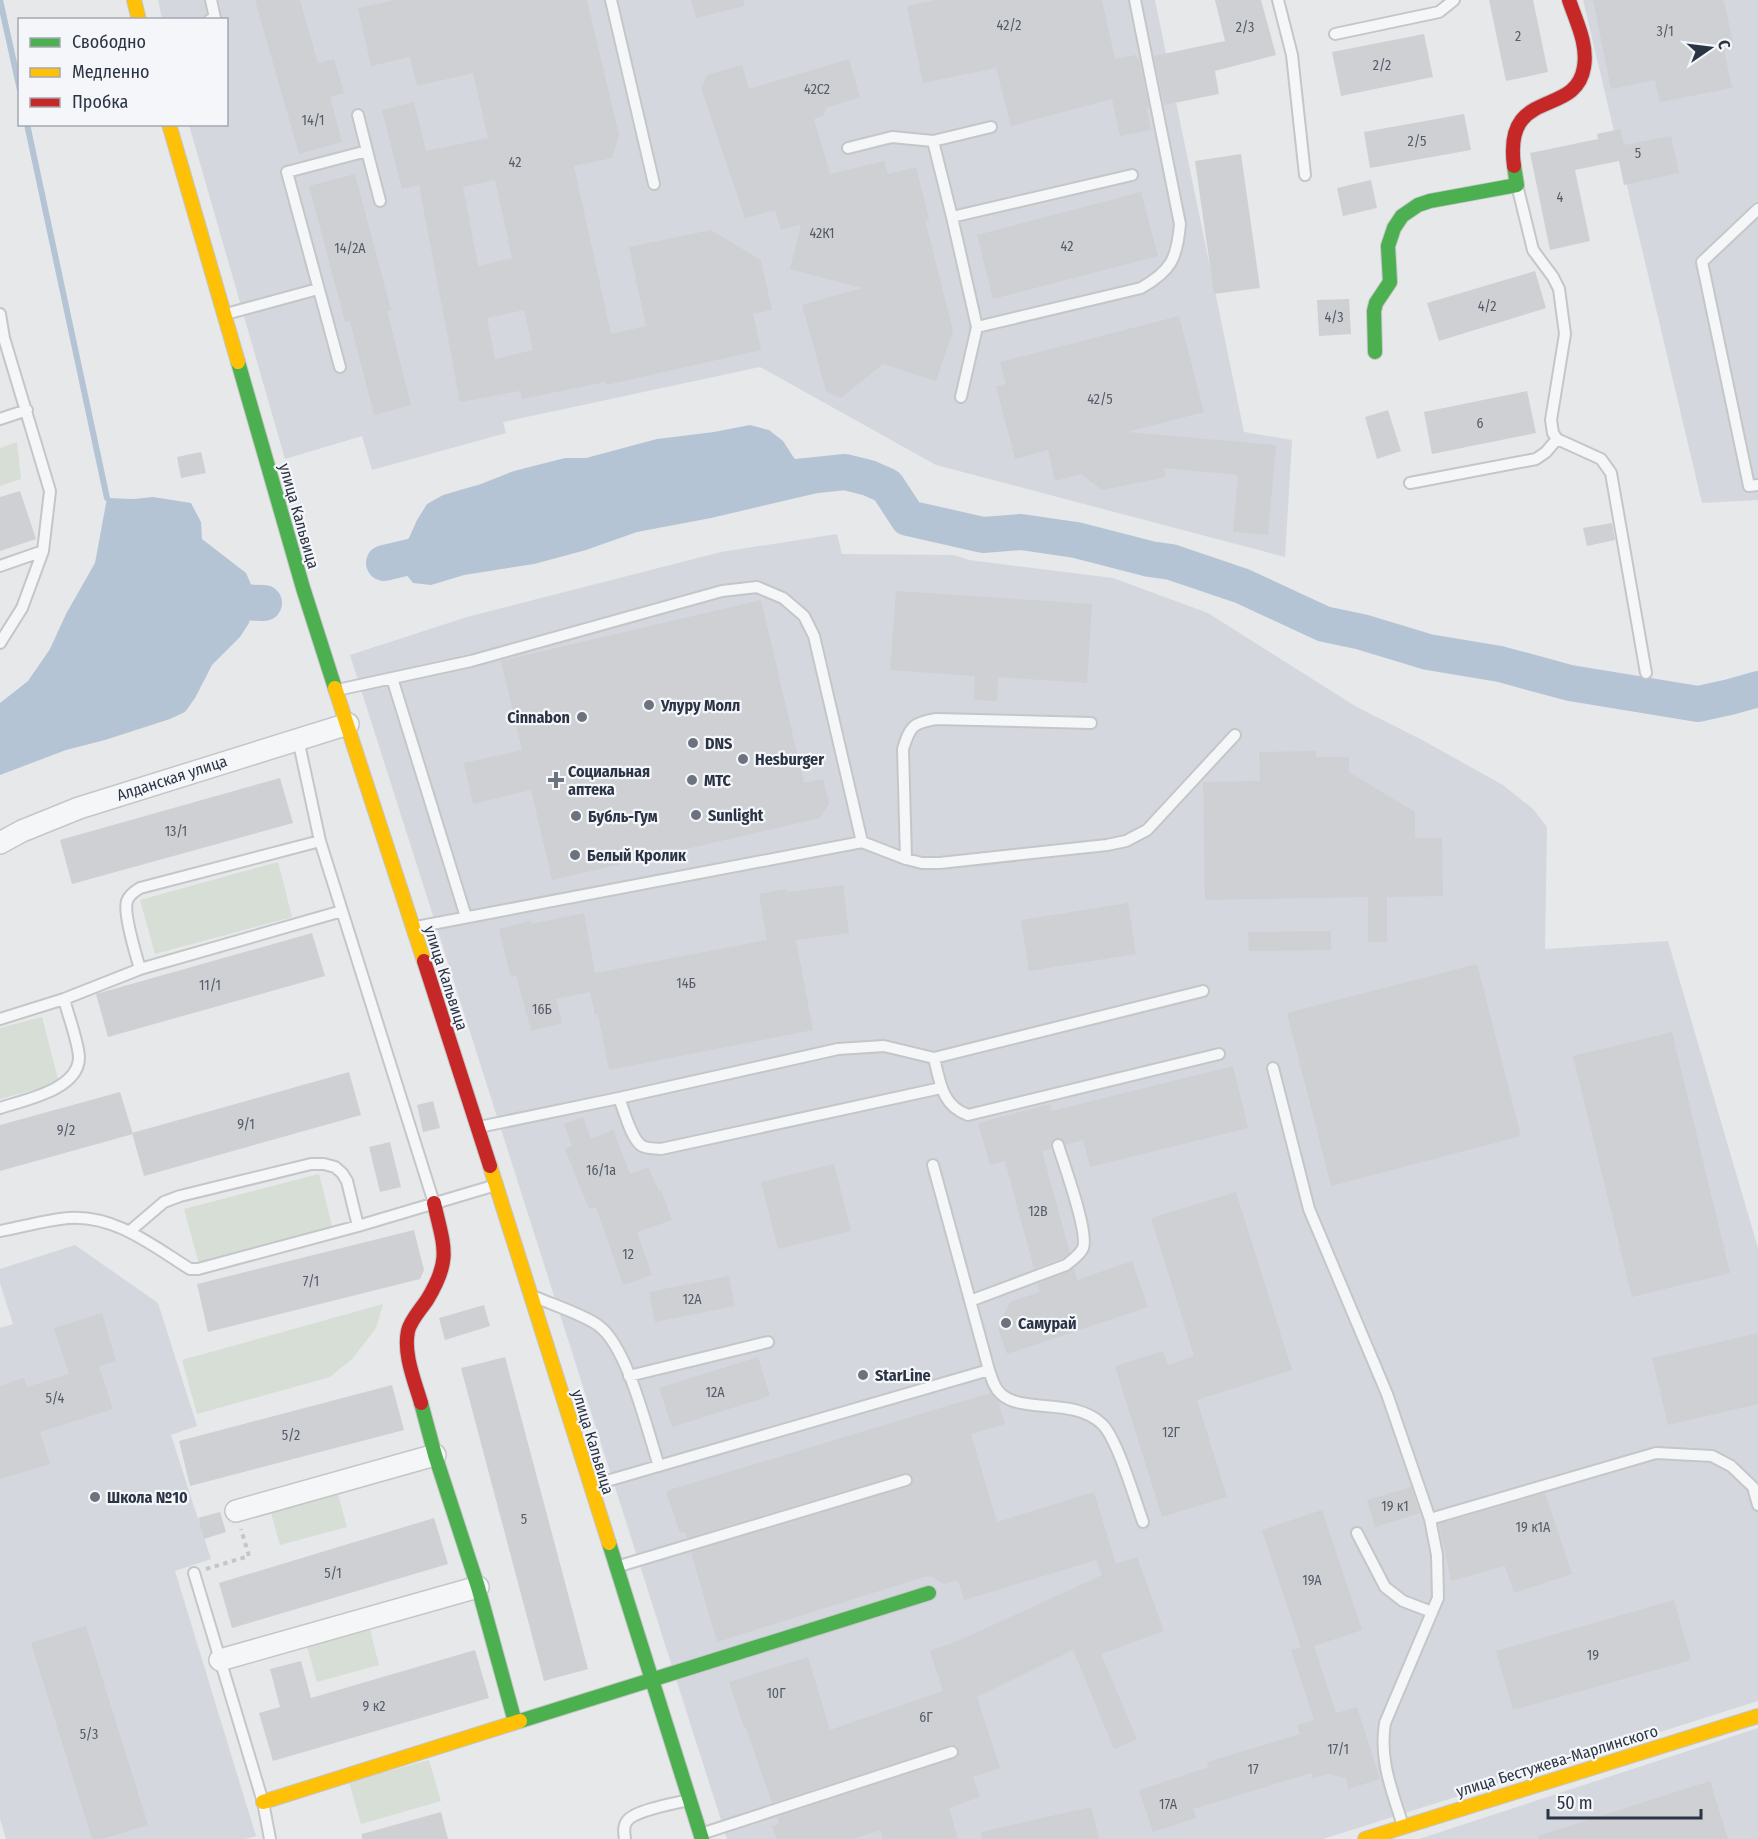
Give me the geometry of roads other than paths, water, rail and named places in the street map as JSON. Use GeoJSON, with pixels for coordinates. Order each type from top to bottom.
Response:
{"type":"FeatureCollection","features":[{"type":"Feature","properties":{"kind":"street"},"geometry":{"type":"LineString","coordinates":[[134,0],[139,18]]}},
{"type":"Feature","properties":{"kind":"street"},"geometry":{"type":"LineString","coordinates":[[1375,352],[1373,313],[1390,281],[1388,242],[1402,217],[1408,210],[1419,204],[1517,185],[1513,138],[1516,128],[1523,117],[1574,88],[1582,76],[1585,63],[1584,48],[1569,0]]}},
{"type":"Feature","properties":{"kind":"street","name":"улица Кальвица"},"geometry":{"type":"LineString","coordinates":[[170,126],[303,588],[478,1127],[701,1837]]}},
{"type":"Feature","properties":{"kind":"street","name":"Алданская улица"},"geometry":{"type":"LineString","coordinates":[[2,846],[79,808],[348,724]]}},
{"type":"Feature","properties":{"kind":"street"},"geometry":{"type":"LineString","coordinates":[[434,1203],[445,1253],[443,1266],[437,1283],[408,1329],[406,1346],[435,1455],[478,1587],[515,1722]]}},
{"type":"Feature","properties":{"kind":"street"},"geometry":{"type":"LineString","coordinates":[[236,1511],[435,1455]]}},
{"type":"Feature","properties":{"kind":"street"},"geometry":{"type":"LineString","coordinates":[[220,1660],[478,1587]]}},
{"type":"Feature","properties":{"kind":"street"},"geometry":{"type":"LineString","coordinates":[[263,1802],[929,1593]]}},
{"type":"Feature","properties":{"kind":"street","name":"улица Бестужева-Марлинского"},"geometry":{"type":"LineString","coordinates":[[1365,1839],[1758,1716]]}},
{"type":"Feature","properties":{"kind":"lane"},"geometry":{"type":"LineString","coordinates":[[211,0],[215,18]]}},
{"type":"Feature","properties":{"kind":"lane"},"geometry":{"type":"LineString","coordinates":[[611,0],[654,184]]}},
{"type":"Feature","properties":{"kind":"lane"},"geometry":{"type":"LineString","coordinates":[[977,327],[1141,288],[1159,278],[1173,260],[1178,244],[1180,224],[1135,0]]}},
{"type":"Feature","properties":{"kind":"lane"},"geometry":{"type":"LineString","coordinates":[[1278,0],[1292,55],[1305,175]]}},
{"type":"Feature","properties":{"kind":"lane"},"geometry":{"type":"LineString","coordinates":[[1335,34],[1439,12],[1454,0]]}},
{"type":"Feature","properties":{"kind":"lane"},"geometry":{"type":"LineString","coordinates":[[358,115],[380,201]]}},
{"type":"Feature","properties":{"kind":"lane"},"geometry":{"type":"LineString","coordinates":[[848,148],[892,137],[933,141],[991,127]]}},
{"type":"Feature","properties":{"kind":"lane"},"geometry":{"type":"LineString","coordinates":[[933,141],[977,327],[961,397]]}},
{"type":"Feature","properties":{"kind":"lane"},"geometry":{"type":"LineString","coordinates":[[340,367],[287,172],[367,150]]}},
{"type":"Feature","properties":{"kind":"lane"},"geometry":{"type":"LineString","coordinates":[[952,217],[1132,175]]}},
{"type":"Feature","properties":{"kind":"lane"},"geometry":{"type":"LineString","coordinates":[[1517,185],[1533,250],[1559,289],[1565,334],[1551,426],[1557,439],[1601,459],[1611,473],[1646,673]]}},
{"type":"Feature","properties":{"kind":"lane"},"geometry":{"type":"LineString","coordinates":[[1758,209],[1702,262],[1749,486],[1758,485]]}},
{"type":"Feature","properties":{"kind":"lane"},"geometry":{"type":"LineString","coordinates":[[224,315],[318,289]]}},
{"type":"Feature","properties":{"kind":"lane"},"geometry":{"type":"LineString","coordinates":[[0,314],[2,339],[27,410],[50,491],[43,551],[22,608],[0,643]]}},
{"type":"Feature","properties":{"kind":"lane"},"geometry":{"type":"LineString","coordinates":[[0,419],[27,410]]}},
{"type":"Feature","properties":{"kind":"lane"},"geometry":{"type":"LineString","coordinates":[[1410,483],[1536,459],[1546,452],[1557,439]]}},
{"type":"Feature","properties":{"kind":"lane"},"geometry":{"type":"LineString","coordinates":[[0,566],[43,551]]}},
{"type":"Feature","properties":{"kind":"lane"},"geometry":{"type":"LineString","coordinates":[[337,690],[471,662],[722,591],[757,587],[783,598],[804,616],[814,636],[862,842]]}},
{"type":"Feature","properties":{"kind":"lane"},"geometry":{"type":"LineString","coordinates":[[392,678],[466,917]]}},
{"type":"Feature","properties":{"kind":"lane"},"geometry":{"type":"LineString","coordinates":[[906,859],[903,749],[913,726],[936,719],[1091,723]]}},
{"type":"Feature","properties":{"kind":"lane"},"geometry":{"type":"LineString","coordinates":[[412,927],[862,842],[906,859],[922,863],[940,863],[1126,841],[1147,830],[1235,735]]}},
{"type":"Feature","properties":{"kind":"lane"},"geometry":{"type":"LineString","coordinates":[[298,739],[320,841],[434,1203]]}},
{"type":"Feature","properties":{"kind":"lane"},"geometry":{"type":"LineString","coordinates":[[140,969],[126,911],[127,900],[134,891],[320,841]]}},
{"type":"Feature","properties":{"kind":"lane"},"geometry":{"type":"LineString","coordinates":[[0,1019],[64,999],[140,969],[342,911]]}},
{"type":"Feature","properties":{"kind":"lane"},"geometry":{"type":"LineString","coordinates":[[478,1127],[619,1098],[838,1048],[884,1046],[934,1058],[1203,991]]}},
{"type":"Feature","properties":{"kind":"lane"},"geometry":{"type":"LineString","coordinates":[[0,1108],[54,1090],[68,1081],[78,1067],[79,1056],[64,999]]}},
{"type":"Feature","properties":{"kind":"lane"},"geometry":{"type":"LineString","coordinates":[[934,1058],[941,1088],[948,1103],[957,1111],[968,1115],[1219,1054]]}},
{"type":"Feature","properties":{"kind":"lane"},"geometry":{"type":"LineString","coordinates":[[1273,1068],[1309,1209],[1387,1394],[1430,1519],[1437,1555],[1438,1598],[1385,1723],[1382,1744],[1385,1766],[1403,1826]]}},
{"type":"Feature","properties":{"kind":"lane"},"geometry":{"type":"LineString","coordinates":[[619,1098],[634,1137],[640,1145],[661,1149],[941,1088]]}},
{"type":"Feature","properties":{"kind":"lane"},"geometry":{"type":"LineString","coordinates":[[970,1301],[1066,1265],[1084,1246],[1083,1228],[1058,1145]]}},
{"type":"Feature","properties":{"kind":"lane"},"geometry":{"type":"LineString","coordinates":[[130,1232],[164,1202],[180,1196],[311,1164],[324,1164],[342,1173],[347,1181],[358,1226]]}},
{"type":"Feature","properties":{"kind":"lane"},"geometry":{"type":"LineString","coordinates":[[933,1165],[994,1386],[1002,1396],[1015,1402],[1071,1408],[1086,1413],[1102,1424],[1112,1437],[1143,1522]]}},
{"type":"Feature","properties":{"kind":"lane"},"geometry":{"type":"LineString","coordinates":[[0,1232],[70,1218],[96,1221],[130,1232],[190,1269],[198,1269],[358,1226],[496,1185]]}},
{"type":"Feature","properties":{"kind":"lane"},"geometry":{"type":"LineString","coordinates":[[530,1295],[598,1324],[611,1337],[622,1355],[659,1466]]}},
{"type":"Feature","properties":{"kind":"lane"},"geometry":{"type":"LineString","coordinates":[[629,1376],[768,1342]]}},
{"type":"Feature","properties":{"kind":"lane"},"geometry":{"type":"LineString","coordinates":[[590,1486],[989,1370]]}},
{"type":"Feature","properties":{"kind":"lane"},"geometry":{"type":"LineString","coordinates":[[1430,1519],[1656,1453],[1712,1456],[1731,1466],[1753,1487],[1758,1504]]}},
{"type":"Feature","properties":{"kind":"lane"},"geometry":{"type":"LineString","coordinates":[[616,1568],[906,1480]]}},
{"type":"Feature","properties":{"kind":"lane"},"geometry":{"type":"LineString","coordinates":[[1357,1533],[1385,1587],[1403,1600],[1432,1612]]}},
{"type":"Feature","properties":{"kind":"lane"},"geometry":{"type":"LineString","coordinates":[[194,1573],[263,1802],[270,1839]]}},
{"type":"Feature","properties":{"kind":"lane"},"geometry":{"type":"LineString","coordinates":[[701,1837],[952,1752]]}},
{"type":"Feature","properties":{"kind":"lane"},"geometry":{"type":"LineString","coordinates":[[625,1839],[624,1826],[628,1818],[690,1800]]}},
{"type":"Feature","properties":{"kind":"water"},"geometry":{"type":"Polygon","coordinates":[[[750,425],[769,430],[783,441],[794,458],[809,468],[845,472],[839,488],[711,518],[637,532],[586,550],[534,564],[464,575],[431,585],[413,583],[390,554],[409,538],[427,504],[443,495],[514,471],[565,458],[586,458],[657,439],[750,425]]]}},
{"type":"Feature","properties":{"kind":"water"},"geometry":{"type":"Polygon","coordinates":[[[153,497],[191,503],[201,522],[202,539],[246,573],[253,589],[249,623],[240,637],[212,665],[185,712],[105,740],[66,750],[0,775],[0,703],[28,681],[50,649],[66,614],[95,563],[107,498],[153,497]]]}},
{"type":"Feature","properties":{"kind":"waterway"},"geometry":{"type":"LineString","coordinates":[[0,0],[18,81]]}},
{"type":"Feature","properties":{"kind":"waterway"},"geometry":{"type":"LineString","coordinates":[[27,126],[107,498]]}},
{"type":"Feature","properties":{"kind":"waterway"},"geometry":{"type":"LineString","coordinates":[[797,477],[845,472],[869,478],[887,486],[908,518],[983,535],[1021,532],[1076,540],[1150,559],[1171,562],[1242,586],[1324,624],[1362,632],[1428,652],[1500,664],[1570,683],[1698,704],[1758,689]]}},
{"type":"Feature","properties":{"kind":"waterway"},"geometry":{"type":"LineString","coordinates":[[384,563],[444,549]]}},
{"type":"Feature","properties":{"kind":"waterway"},"geometry":{"type":"LineString","coordinates":[[205,602],[264,603]]}},
{"type":"Feature","properties":{"kind":"place","name":"Улуру Молл"},"geometry":{"type":"Point","coordinates":[649,705]}},
{"type":"Feature","properties":{"kind":"place","name":"Cinnabon"},"geometry":{"type":"Point","coordinates":[582,717]}},
{"type":"Feature","properties":{"kind":"place","name":"DNS"},"geometry":{"type":"Point","coordinates":[693,743]}},
{"type":"Feature","properties":{"kind":"place","name":"Hesburger"},"geometry":{"type":"Point","coordinates":[743,759]}},
{"type":"Feature","properties":{"kind":"place","name":"Социальная аптека"},"geometry":{"type":"Point","coordinates":[556,780]}},
{"type":"Feature","properties":{"kind":"place","name":"МТС"},"geometry":{"type":"Point","coordinates":[692,780]}},
{"type":"Feature","properties":{"kind":"place","name":"Sunlight"},"geometry":{"type":"Point","coordinates":[696,815]}},
{"type":"Feature","properties":{"kind":"place","name":"Бубль-Гум"},"geometry":{"type":"Point","coordinates":[576,816]}},
{"type":"Feature","properties":{"kind":"place","name":"Белый Кролик"},"geometry":{"type":"Point","coordinates":[575,855]}},
{"type":"Feature","properties":{"kind":"place","name":"Самурай"},"geometry":{"type":"Point","coordinates":[1006,1323]}},
{"type":"Feature","properties":{"kind":"place","name":"StarLine"},"geometry":{"type":"Point","coordinates":[863,1375]}},
{"type":"Feature","properties":{"kind":"place","name":"Школа №10"},"geometry":{"type":"Point","coordinates":[95,1497]}}]}
